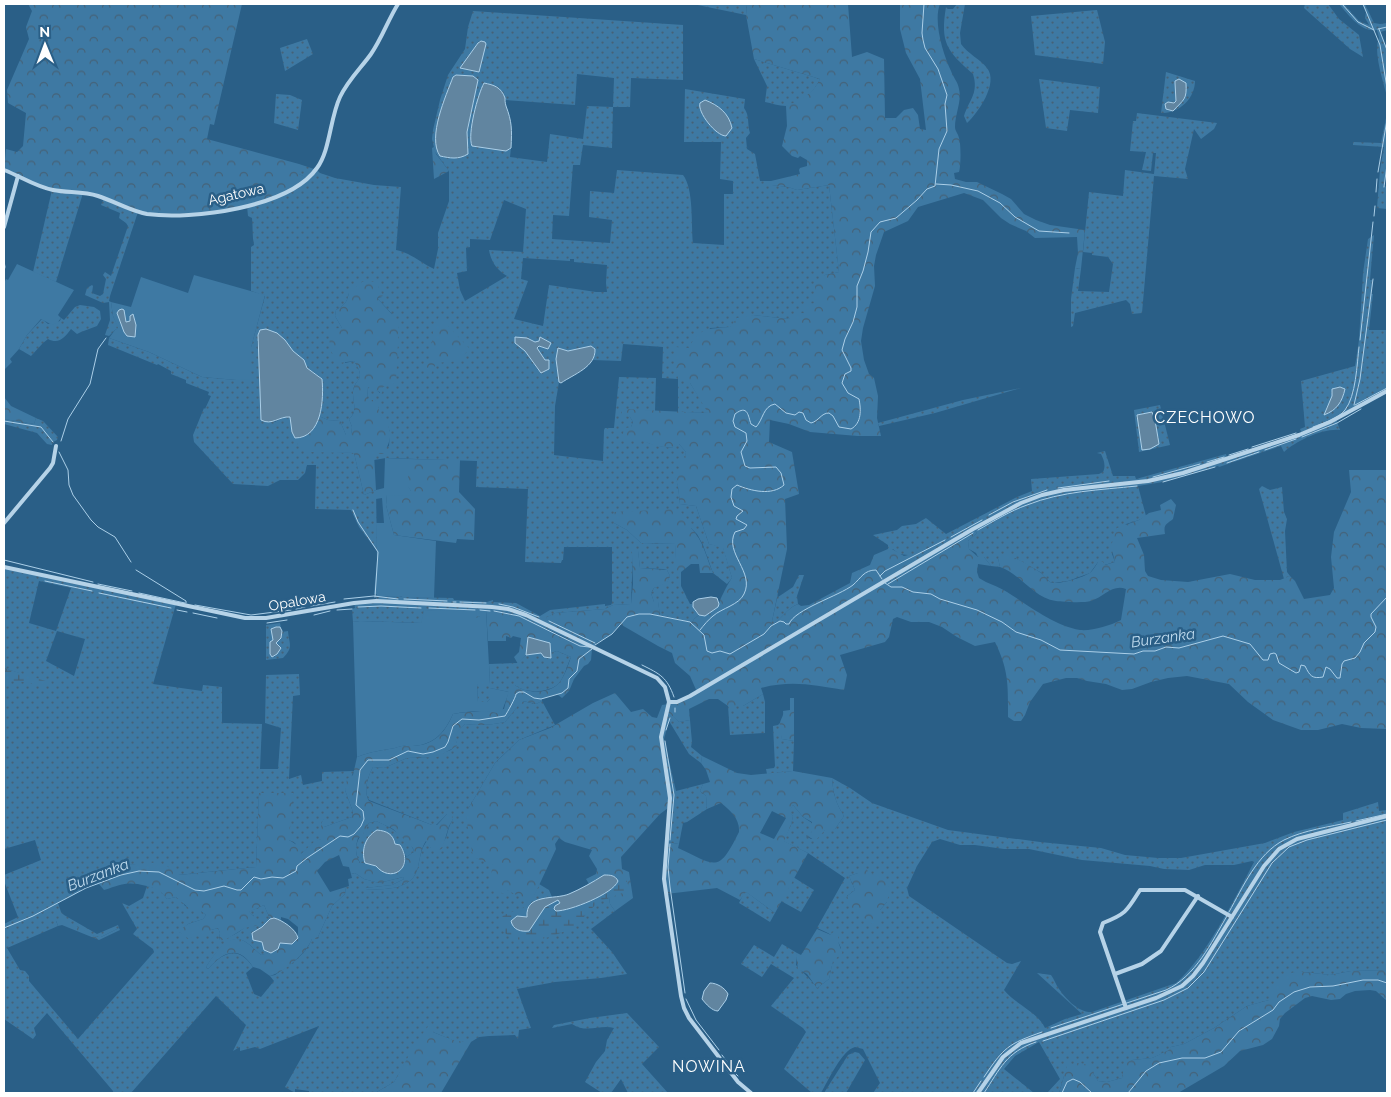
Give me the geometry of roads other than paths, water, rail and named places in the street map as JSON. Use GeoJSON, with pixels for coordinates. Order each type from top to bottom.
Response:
{"type":"FeatureCollection","features":[{"type":"Feature","properties":{"kind":"street","name":"Agatowa"},"geometry":{"type":"LineString","coordinates":[[4,170],[50,190],[89,194],[138,212],[159,215],[234,210],[283,193],[308,178],[320,164],[341,94],[372,53],[398,4]]}},
{"type":"Feature","properties":{"kind":"street"},"geometry":{"type":"LineString","coordinates":[[4,227],[18,176]]}},
{"type":"Feature","properties":{"kind":"street"},"geometry":{"type":"LineString","coordinates":[[752,1093],[738,1082],[694,1024],[684,1008],[681,996],[664,879],[670,798],[661,738],[669,702],[679,701],[690,696],[883,581],[992,518],[1030,499],[1064,490],[1148,481],[1183,472],[1299,435],[1336,419],[1387,391]]}},
{"type":"Feature","properties":{"kind":"street"},"geometry":{"type":"LineString","coordinates":[[4,524],[50,468],[56,446]]}},
{"type":"Feature","properties":{"kind":"street","name":"Opalowa"},"geometry":{"type":"LineString","coordinates":[[4,567],[245,618],[266,618],[369,601],[503,608],[526,615],[657,678],[665,687],[669,702]]}},
{"type":"Feature","properties":{"kind":"street"},"geometry":{"type":"LineString","coordinates":[[978,1093],[1003,1057],[1016,1046],[1170,993],[1187,983],[1203,963],[1267,862],[1286,844],[1307,835],[1387,816]]}},
{"type":"Feature","properties":{"kind":"street"},"geometry":{"type":"LineString","coordinates":[[1126,1008],[1100,932],[1103,923],[1123,915],[1127,911],[1140,890],[1185,890],[1232,917]]}},
{"type":"Feature","properties":{"kind":"street"},"geometry":{"type":"LineString","coordinates":[[1115,974],[1142,964],[1161,952],[1198,896]]}},
{"type":"Feature","properties":{"kind":"waterway"},"geometry":{"type":"LineString","coordinates":[[700,630],[713,616],[742,598],[746,586],[746,578],[733,547],[733,540],[735,532],[744,529],[747,525],[736,519],[743,511],[734,506],[731,497],[732,489],[737,485],[755,491],[768,491],[784,485],[781,473],[776,467],[750,468],[745,466],[741,452],[747,441],[746,433],[735,427],[733,421],[735,414],[743,410],[747,412],[751,424],[756,427],[768,407],[775,404],[786,413],[795,415],[799,412],[803,413],[806,420],[811,423],[824,414],[829,413],[833,416],[839,427],[851,429],[859,420],[859,399],[848,393],[842,383],[845,374],[851,371],[842,350],[857,307],[857,286],[868,252],[871,232],[880,222],[896,218],[927,189],[935,186],[939,149],[947,131],[945,104],[947,95],[938,69],[925,48],[923,40],[924,4]]}},
{"type":"Feature","properties":{"kind":"waterway"},"geometry":{"type":"LineString","coordinates":[[1342,4],[1358,22],[1374,30]]}},
{"type":"Feature","properties":{"kind":"waterway"},"geometry":{"type":"LineString","coordinates":[[1363,4],[1380,45],[1387,88]]}},
{"type":"Feature","properties":{"kind":"waterway"},"geometry":{"type":"LineString","coordinates":[[1378,29],[1387,27]]}},
{"type":"Feature","properties":{"kind":"waterway"},"geometry":{"type":"LineString","coordinates":[[1379,29],[1387,50]]}},
{"type":"Feature","properties":{"kind":"waterway"},"geometry":{"type":"LineString","coordinates":[[1378,172],[1387,120]]}},
{"type":"Feature","properties":{"kind":"waterway"},"geometry":{"type":"LineString","coordinates":[[1384,187],[1387,165]]}},
{"type":"Feature","properties":{"kind":"waterway"},"geometry":{"type":"LineString","coordinates":[[1376,192],[1377,179]]}},
{"type":"Feature","properties":{"kind":"waterway"},"geometry":{"type":"LineString","coordinates":[[936,184],[978,191],[1000,203],[1015,217],[1039,231],[1069,233]]}},
{"type":"Feature","properties":{"kind":"waterway"},"geometry":{"type":"LineString","coordinates":[[1374,216],[1375,206]]}},
{"type":"Feature","properties":{"kind":"waterway"},"geometry":{"type":"LineString","coordinates":[[1360,340],[1373,222]]}},
{"type":"Feature","properties":{"kind":"waterway"},"geometry":{"type":"LineString","coordinates":[[4,261],[4,271]]}},
{"type":"Feature","properties":{"kind":"waterway"},"geometry":{"type":"LineString","coordinates":[[1354,405],[1360,379],[1373,279]]}},
{"type":"Feature","properties":{"kind":"waterway"},"geometry":{"type":"LineString","coordinates":[[61,441],[68,419],[90,384],[98,349],[106,338]]}},
{"type":"Feature","properties":{"kind":"waterway"},"geometry":{"type":"LineString","coordinates":[[1313,427],[1338,416],[1349,404],[1355,380],[1359,347]]}},
{"type":"Feature","properties":{"kind":"waterway"},"geometry":{"type":"LineString","coordinates":[[1355,405],[1387,388]]}},
{"type":"Feature","properties":{"kind":"waterway"},"geometry":{"type":"LineString","coordinates":[[1302,437],[1337,423],[1361,409]]}},
{"type":"Feature","properties":{"kind":"waterway"},"geometry":{"type":"LineString","coordinates":[[4,421],[41,427],[53,442]]}},
{"type":"Feature","properties":{"kind":"waterway"},"geometry":{"type":"LineString","coordinates":[[1252,447],[1296,433]]}},
{"type":"Feature","properties":{"kind":"waterway"},"geometry":{"type":"LineString","coordinates":[[1265,450],[1296,439]]}},
{"type":"Feature","properties":{"kind":"waterway"},"geometry":{"type":"LineString","coordinates":[[1229,455],[1248,449]]}},
{"type":"Feature","properties":{"kind":"waterway"},"geometry":{"type":"LineString","coordinates":[[59,452],[68,470],[69,485],[73,495],[91,520],[98,527],[115,537],[131,562]]}},
{"type":"Feature","properties":{"kind":"waterway"},"geometry":{"type":"LineString","coordinates":[[1227,463],[1259,452]]}},
{"type":"Feature","properties":{"kind":"waterway"},"geometry":{"type":"LineString","coordinates":[[1207,462],[1224,457]]}},
{"type":"Feature","properties":{"kind":"waterway"},"geometry":{"type":"LineString","coordinates":[[1153,477],[1200,464]]}},
{"type":"Feature","properties":{"kind":"waterway"},"geometry":{"type":"LineString","coordinates":[[1163,482],[1215,467]]}},
{"type":"Feature","properties":{"kind":"waterway"},"geometry":{"type":"LineString","coordinates":[[1058,488],[1109,481]]}},
{"type":"Feature","properties":{"kind":"waterway"},"geometry":{"type":"LineString","coordinates":[[978,530],[1014,510],[1040,500],[1081,492],[1137,486]]}},
{"type":"Feature","properties":{"kind":"waterway"},"geometry":{"type":"LineString","coordinates":[[989,515],[1013,502],[1047,490]]}},
{"type":"Feature","properties":{"kind":"waterway"},"geometry":{"type":"LineString","coordinates":[[353,510],[358,522],[378,552],[375,597]]}},
{"type":"Feature","properties":{"kind":"waterway"},"geometry":{"type":"LineString","coordinates":[[951,537],[982,520]]}},
{"type":"Feature","properties":{"kind":"waterway"},"geometry":{"type":"LineString","coordinates":[[888,584],[973,533]]}},
{"type":"Feature","properties":{"kind":"waterway"},"geometry":{"type":"LineString","coordinates":[[880,576],[885,571],[945,540]]}},
{"type":"Feature","properties":{"kind":"waterway"},"geometry":{"type":"LineString","coordinates":[[4,560],[93,582]]}},
{"type":"Feature","properties":{"kind":"waterway"},"geometry":{"type":"LineString","coordinates":[[136,570],[186,601],[186,603]]}},
{"type":"Feature","properties":{"kind":"waterway","name":"Burzanka"},"geometry":{"type":"LineString","coordinates":[[595,645],[612,634],[627,617],[650,614],[690,622],[704,635],[707,651],[712,653],[720,651],[730,654],[764,634],[771,626],[780,621],[789,624],[793,618],[808,608],[853,585],[868,571],[876,570],[882,579]]}},
{"type":"Feature","properties":{"kind":"waterway"},"geometry":{"type":"LineString","coordinates":[[45,581],[92,591]]}},
{"type":"Feature","properties":{"kind":"waterway","name":"Burzanka"},"geometry":{"type":"LineString","coordinates":[[885,583],[891,587],[902,587],[913,592],[931,594],[940,599],[977,610],[1002,622],[1016,632],[1041,640],[1060,650],[1134,654],[1143,651],[1155,651],[1166,647],[1179,648],[1223,636],[1250,644],[1263,660],[1268,660],[1270,654],[1276,654],[1279,663],[1296,673],[1299,672],[1301,665],[1305,666],[1310,674],[1316,678],[1323,677],[1326,667],[1337,678],[1340,678],[1344,661],[1355,658],[1364,643],[1375,632],[1376,627],[1371,614],[1387,597]]}},
{"type":"Feature","properties":{"kind":"waterway"},"geometry":{"type":"LineString","coordinates":[[98,584],[132,591]]}},
{"type":"Feature","properties":{"kind":"waterway"},"geometry":{"type":"LineString","coordinates":[[99,593],[171,608]]}},
{"type":"Feature","properties":{"kind":"waterway"},"geometry":{"type":"LineString","coordinates":[[139,593],[185,603]]}},
{"type":"Feature","properties":{"kind":"waterway"},"geometry":{"type":"LineString","coordinates":[[344,599],[374,596],[398,599]]}},
{"type":"Feature","properties":{"kind":"waterway"},"geometry":{"type":"LineString","coordinates":[[404,599],[447,601]]}},
{"type":"Feature","properties":{"kind":"waterway"},"geometry":{"type":"LineString","coordinates":[[311,606],[335,602]]}},
{"type":"Feature","properties":{"kind":"waterway"},"geometry":{"type":"LineString","coordinates":[[460,602],[486,603]]}},
{"type":"Feature","properties":{"kind":"waterway"},"geometry":{"type":"LineString","coordinates":[[499,604],[539,617]]}},
{"type":"Feature","properties":{"kind":"waterway"},"geometry":{"type":"LineString","coordinates":[[195,605],[251,615],[291,610]]}},
{"type":"Feature","properties":{"kind":"waterway"},"geometry":{"type":"LineString","coordinates":[[296,609],[305,607]]}},
{"type":"Feature","properties":{"kind":"waterway"},"geometry":{"type":"LineString","coordinates":[[358,607],[421,608]]}},
{"type":"Feature","properties":{"kind":"waterway"},"geometry":{"type":"LineString","coordinates":[[429,608],[475,610]]}},
{"type":"Feature","properties":{"kind":"waterway"},"geometry":{"type":"LineString","coordinates":[[337,610],[352,609]]}},
{"type":"Feature","properties":{"kind":"waterway"},"geometry":{"type":"LineString","coordinates":[[177,610],[187,612]]}},
{"type":"Feature","properties":{"kind":"waterway"},"geometry":{"type":"LineString","coordinates":[[480,610],[490,611]]}},
{"type":"Feature","properties":{"kind":"waterway"},"geometry":{"type":"LineString","coordinates":[[314,615],[330,611]]}},
{"type":"Feature","properties":{"kind":"waterway"},"geometry":{"type":"LineString","coordinates":[[494,611],[519,616],[580,646],[589,647]]}},
{"type":"Feature","properties":{"kind":"waterway"},"geometry":{"type":"LineString","coordinates":[[193,613],[217,618]]}},
{"type":"Feature","properties":{"kind":"waterway"},"geometry":{"type":"LineString","coordinates":[[267,623],[287,620]]}},
{"type":"Feature","properties":{"kind":"waterway"},"geometry":{"type":"LineString","coordinates":[[549,621],[595,643]]}},
{"type":"Feature","properties":{"kind":"waterway","name":"Burzanka"},"geometry":{"type":"LineString","coordinates":[[4,928],[33,916],[86,888],[121,875],[139,871],[159,872],[195,890],[204,891],[224,886],[241,890],[254,877],[261,879],[283,878],[296,871],[297,866],[307,858],[340,836],[348,837],[354,834],[361,826],[364,819],[363,811],[356,805],[360,770],[368,760],[389,760],[408,751],[423,754],[445,747],[453,726],[462,719],[479,720],[505,716],[516,694],[519,692],[524,692],[534,698],[541,699],[562,693],[568,688],[569,679],[577,671],[579,659],[592,649]]}},
{"type":"Feature","properties":{"kind":"waterway"},"geometry":{"type":"LineString","coordinates":[[642,665],[666,680],[674,697]]}},
{"type":"Feature","properties":{"kind":"waterway"},"geometry":{"type":"LineString","coordinates":[[666,730],[670,718]]}},
{"type":"Feature","properties":{"kind":"waterway"},"geometry":{"type":"LineString","coordinates":[[665,741],[674,795],[670,840]]}},
{"type":"Feature","properties":{"kind":"waterway"},"geometry":{"type":"LineString","coordinates":[[1356,821],[1387,814]]}},
{"type":"Feature","properties":{"kind":"waterway"},"geometry":{"type":"LineString","coordinates":[[1043,1041],[1164,1000],[1188,988],[1204,972],[1272,863],[1289,847],[1307,840],[1387,820]]}},
{"type":"Feature","properties":{"kind":"waterway"},"geometry":{"type":"LineString","coordinates":[[1229,912],[1258,862],[1274,846],[1300,834],[1351,822]]}},
{"type":"Feature","properties":{"kind":"waterway"},"geometry":{"type":"LineString","coordinates":[[670,844],[668,867],[670,887],[685,993]]}},
{"type":"Feature","properties":{"kind":"waterway"},"geometry":{"type":"LineString","coordinates":[[1051,1028],[1166,990],[1177,984],[1202,958],[1227,916]]}},
{"type":"Feature","properties":{"kind":"waterway"},"geometry":{"type":"LineString","coordinates":[[1128,1093],[1146,1071],[1159,1063],[1182,1058],[1205,1058],[1221,1052],[1239,1031],[1273,1010],[1279,1002],[1294,992],[1310,987],[1333,986],[1363,980],[1378,980],[1387,983]]}},
{"type":"Feature","properties":{"kind":"waterway"},"geometry":{"type":"LineString","coordinates":[[686,999],[696,1020],[719,1050]]}},
{"type":"Feature","properties":{"kind":"waterway"},"geometry":{"type":"LineString","coordinates":[[984,1077],[1008,1048],[1021,1040],[1042,1032]]}},
{"type":"Feature","properties":{"kind":"waterway"},"geometry":{"type":"LineString","coordinates":[[984,1093],[1011,1056],[1036,1042]]}},
{"type":"Feature","properties":{"kind":"waterway"},"geometry":{"type":"LineString","coordinates":[[722,1055],[730,1066]]}},
{"type":"Feature","properties":{"kind":"waterway"},"geometry":{"type":"LineString","coordinates":[[733,1071],[738,1076]]}},
{"type":"Feature","properties":{"kind":"waterway"},"geometry":{"type":"LineString","coordinates":[[1062,1093],[1067,1082],[1073,1079],[1080,1082],[1092,1093]]}},
{"type":"Feature","properties":{"kind":"waterway"},"geometry":{"type":"LineString","coordinates":[[973,1093],[981,1081]]}},
{"type":"Feature","properties":{"kind":"district","name":"CZECHOWO"},"geometry":{"type":"Point","coordinates":[1205,417]}},
{"type":"Feature","properties":{"kind":"district","name":"NOWINA"},"geometry":{"type":"Point","coordinates":[709,1066]}}]}
